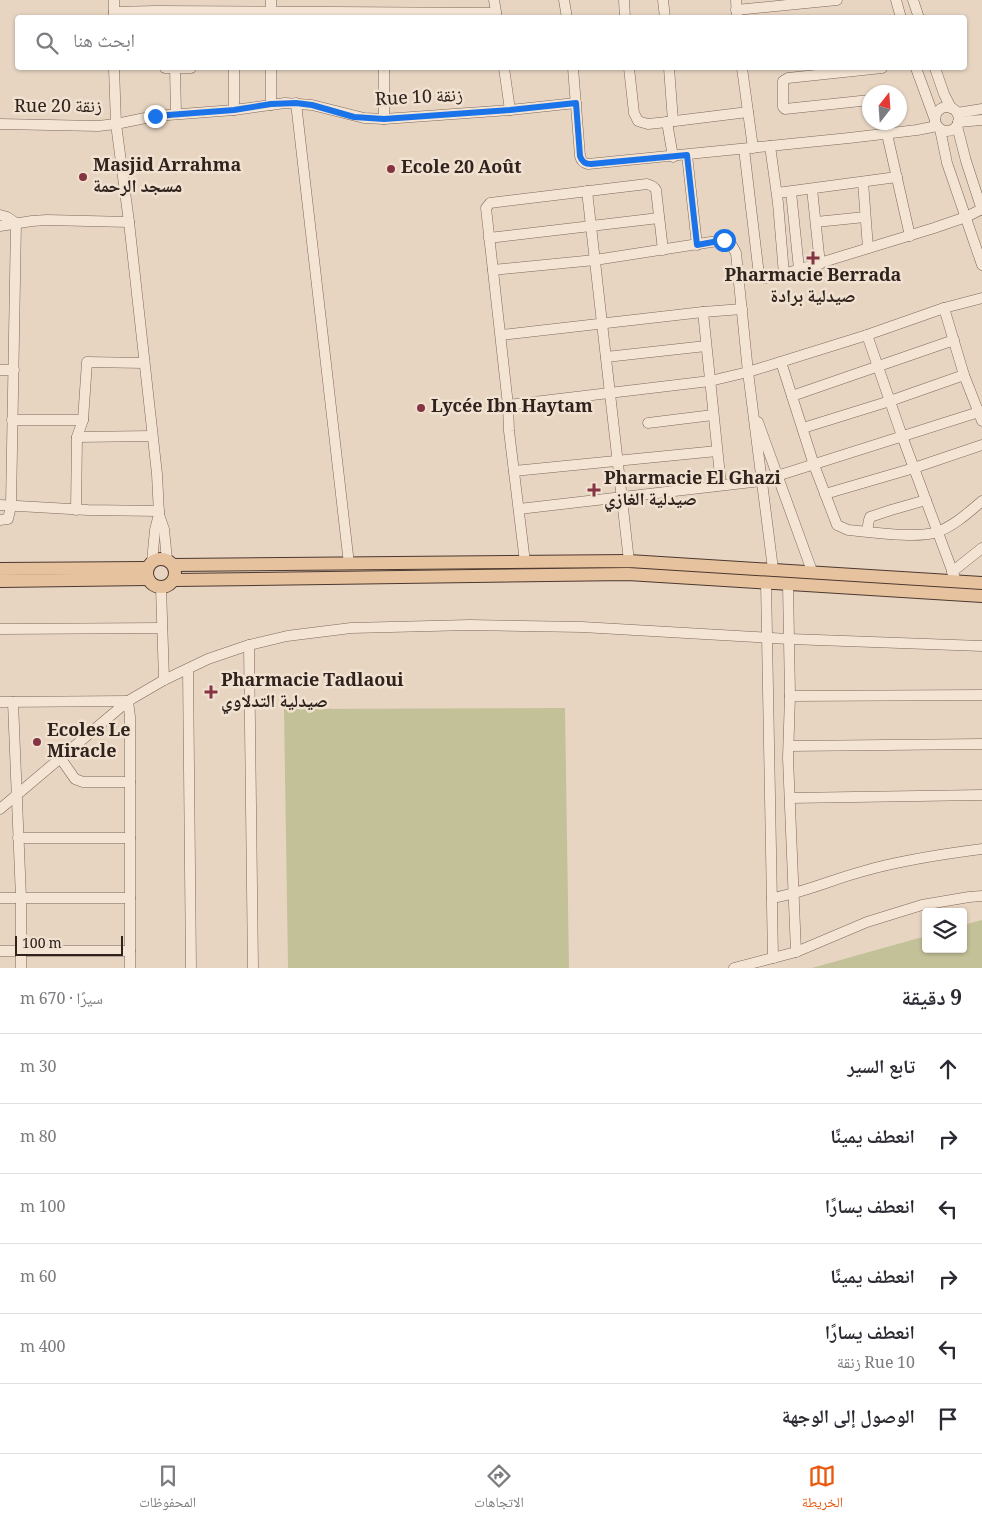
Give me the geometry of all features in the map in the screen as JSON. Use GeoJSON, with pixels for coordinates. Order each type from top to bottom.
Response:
{"type":"FeatureCollection","features":[{"type":"Feature","properties":{"kind":"main road"},"geometry":{"type":"LineString","coordinates":[[0,581],[149,570],[159,559],[170,562],[349,564],[629,561],[812,571],[954,576],[982,582]]}},
{"type":"Feature","properties":{"kind":"main road"},"geometry":{"type":"LineString","coordinates":[[149,570],[156,586],[166,587],[174,580],[176,570],[170,562]]}},
{"type":"Feature","properties":{"kind":"main road"},"geometry":{"type":"LineString","coordinates":[[0,568],[149,570]]}},
{"type":"Feature","properties":{"kind":"main road"},"geometry":{"type":"LineString","coordinates":[[174,580],[628,574],[982,596]]}},
{"type":"Feature","properties":{"kind":"street"},"geometry":{"type":"LineString","coordinates":[[114,0],[114,15],[496,15],[494,0]]}},
{"type":"Feature","properties":{"kind":"street"},"geometry":{"type":"LineString","coordinates":[[271,0],[271,15]]}},
{"type":"Feature","properties":{"kind":"street"},"geometry":{"type":"LineString","coordinates":[[384,0],[384,15]]}},
{"type":"Feature","properties":{"kind":"street"},"geometry":{"type":"LineString","coordinates":[[564,0],[566,15]]}},
{"type":"Feature","properties":{"kind":"street"},"geometry":{"type":"LineString","coordinates":[[624,0],[625,15]]}},
{"type":"Feature","properties":{"kind":"street"},"geometry":{"type":"LineString","coordinates":[[663,0],[665,15]]}},
{"type":"Feature","properties":{"kind":"street"},"geometry":{"type":"LineString","coordinates":[[736,9],[837,0]]}},
{"type":"Feature","properties":{"kind":"street"},"geometry":{"type":"LineString","coordinates":[[896,0],[900,15]]}},
{"type":"Feature","properties":{"kind":"street"},"geometry":{"type":"LineString","coordinates":[[913,0],[918,15]]}},
{"type":"Feature","properties":{"kind":"street"},"geometry":{"type":"LineString","coordinates":[[114,70],[116,124],[129,222],[159,512],[170,562]]}},
{"type":"Feature","properties":{"kind":"street"},"geometry":{"type":"LineString","coordinates":[[175,70],[176,114]]}},
{"type":"Feature","properties":{"kind":"street"},"geometry":{"type":"LineString","coordinates":[[234,70],[234,110]]}},
{"type":"Feature","properties":{"kind":"street"},"geometry":{"type":"LineString","coordinates":[[271,70],[271,104]]}},
{"type":"Feature","properties":{"kind":"street"},"geometry":{"type":"LineString","coordinates":[[384,70],[384,119]]}},
{"type":"Feature","properties":{"kind":"street"},"geometry":{"type":"LineString","coordinates":[[504,70],[510,110]]}},
{"type":"Feature","properties":{"kind":"street"},"geometry":{"type":"LineString","coordinates":[[573,70],[580,156],[585,164],[887,134],[937,125],[947,131],[954,129],[956,117]]}},
{"type":"Feature","properties":{"kind":"street"},"geometry":{"type":"LineString","coordinates":[[629,70],[634,113],[638,121],[648,124],[748,112]]}},
{"type":"Feature","properties":{"kind":"street"},"geometry":{"type":"LineString","coordinates":[[669,70],[673,156]]}},
{"type":"Feature","properties":{"kind":"street"},"geometry":{"type":"LineString","coordinates":[[742,70],[748,112],[759,275],[765,278],[820,264],[910,236],[966,218],[982,210],[966,161],[956,117],[944,94],[936,70]]}},
{"type":"Feature","properties":{"kind":"street"},"geometry":{"type":"LineString","coordinates":[[862,101],[786,108],[783,107],[783,81],[788,78],[863,70]]}},
{"type":"Feature","properties":{"kind":"street"},"geometry":{"type":"LineString","coordinates":[[917,70],[937,125],[947,163],[982,265]]}},
{"type":"Feature","properties":{"kind":"street"},"geometry":{"type":"LineString","coordinates":[[296,103],[349,564]]}},
{"type":"Feature","properties":{"kind":"street","name":"Rue 10 زنقة"},"geometry":{"type":"LineString","coordinates":[[116,124],[149,117],[234,110],[271,104],[296,103],[312,105],[354,117],[384,119],[576,103]]}},
{"type":"Feature","properties":{"kind":"street"},"geometry":{"type":"LineString","coordinates":[[937,125],[937,112],[947,107],[956,117],[982,120]]}},
{"type":"Feature","properties":{"kind":"street"},"geometry":{"type":"LineString","coordinates":[[956,117],[982,110]]}},
{"type":"Feature","properties":{"kind":"street","name":"Rue 20 زنقة"},"geometry":{"type":"LineString","coordinates":[[0,124],[98,126],[116,124]]}},
{"type":"Feature","properties":{"kind":"street"},"geometry":{"type":"LineString","coordinates":[[887,134],[910,236]]}},
{"type":"Feature","properties":{"kind":"street"},"geometry":{"type":"LineString","coordinates":[[770,146],[777,193],[784,274]]}},
{"type":"Feature","properties":{"kind":"street"},"geometry":{"type":"LineString","coordinates":[[687,155],[697,245]]}},
{"type":"Feature","properties":{"kind":"street"},"geometry":{"type":"LineString","coordinates":[[777,193],[897,177]]}},
{"type":"Feature","properties":{"kind":"street"},"geometry":{"type":"LineString","coordinates":[[862,182],[868,248]]}},
{"type":"Feature","properties":{"kind":"street"},"geometry":{"type":"LineString","coordinates":[[525,562],[509,431],[501,334],[486,208],[490,202],[647,184],[656,190],[663,250]]}},
{"type":"Feature","properties":{"kind":"street"},"geometry":{"type":"LineString","coordinates":[[812,189],[820,264]]}},
{"type":"Feature","properties":{"kind":"street"},"geometry":{"type":"LineString","coordinates":[[586,191],[603,324],[629,561]]}},
{"type":"Feature","properties":{"kind":"street"},"geometry":{"type":"LineString","coordinates":[[790,192],[799,269]]}},
{"type":"Feature","properties":{"kind":"street"},"geometry":{"type":"LineString","coordinates":[[0,215],[8,217],[16,223]]}},
{"type":"Feature","properties":{"kind":"street"},"geometry":{"type":"LineString","coordinates":[[816,222],[865,217]]}},
{"type":"Feature","properties":{"kind":"street"},"geometry":{"type":"LineString","coordinates":[[490,238],[659,218]]}},
{"type":"Feature","properties":{"kind":"street"},"geometry":{"type":"LineString","coordinates":[[0,226],[47,220],[129,222]]}},
{"type":"Feature","properties":{"kind":"street"},"geometry":{"type":"LineString","coordinates":[[3,520],[10,517],[11,506],[16,223]]}},
{"type":"Feature","properties":{"kind":"street"},"geometry":{"type":"LineString","coordinates":[[493,270],[595,260],[724,240],[730,242],[736,253],[748,372],[773,569]]}},
{"type":"Feature","properties":{"kind":"street"},"geometry":{"type":"LineString","coordinates":[[508,405],[710,381],[781,362],[944,308],[982,298]]}},
{"type":"Feature","properties":{"kind":"street"},"geometry":{"type":"LineString","coordinates":[[519,509],[761,481],[902,436],[981,414],[964,375],[944,308]]}},
{"type":"Feature","properties":{"kind":"street"},"geometry":{"type":"LineString","coordinates":[[501,334],[742,309]]}},
{"type":"Feature","properties":{"kind":"street"},"geometry":{"type":"LineString","coordinates":[[703,312],[721,485]]}},
{"type":"Feature","properties":{"kind":"street"},"geometry":{"type":"LineString","coordinates":[[867,335],[954,576],[982,548]]}},
{"type":"Feature","properties":{"kind":"street"},"geometry":{"type":"LineString","coordinates":[[792,396],[954,340]]}},
{"type":"Feature","properties":{"kind":"street"},"geometry":{"type":"LineString","coordinates":[[606,357],[706,346]]}},
{"type":"Feature","properties":{"kind":"street"},"geometry":{"type":"LineString","coordinates":[[76,510],[78,437],[83,420],[87,362],[144,363]]}},
{"type":"Feature","properties":{"kind":"street"},"geometry":{"type":"LineString","coordinates":[[781,362],[814,465],[837,525],[848,530],[924,535],[938,532],[954,523],[982,501]]}},
{"type":"Feature","properties":{"kind":"street"},"geometry":{"type":"LineString","coordinates":[[0,370],[14,370]]}},
{"type":"Feature","properties":{"kind":"street"},"geometry":{"type":"LineString","coordinates":[[803,428],[890,401],[964,375]]}},
{"type":"Feature","properties":{"kind":"street"},"geometry":{"type":"LineString","coordinates":[[753,408],[812,571]]}},
{"type":"Feature","properties":{"kind":"street"},"geometry":{"type":"LineString","coordinates":[[648,423],[713,415]]}},
{"type":"Feature","properties":{"kind":"street"},"geometry":{"type":"LineString","coordinates":[[12,420],[83,420]]}},
{"type":"Feature","properties":{"kind":"street"},"geometry":{"type":"LineString","coordinates":[[0,435],[12,435]]}},
{"type":"Feature","properties":{"kind":"street"},"geometry":{"type":"LineString","coordinates":[[78,437],[152,436]]}},
{"type":"Feature","properties":{"kind":"street"},"geometry":{"type":"LineString","coordinates":[[825,494],[914,468],[982,445]]}},
{"type":"Feature","properties":{"kind":"street"},"geometry":{"type":"LineString","coordinates":[[514,471],[718,451]]}},
{"type":"Feature","properties":{"kind":"street"},"geometry":{"type":"LineString","coordinates":[[867,531],[870,517],[926,500]]}},
{"type":"Feature","properties":{"kind":"street"},"geometry":{"type":"LineString","coordinates":[[0,506],[159,512]]}},
{"type":"Feature","properties":{"kind":"street"},"geometry":{"type":"LineString","coordinates":[[149,570],[159,512]]}},
{"type":"Feature","properties":{"kind":"street"},"geometry":{"type":"LineString","coordinates":[[766,582],[774,958]]}},
{"type":"Feature","properties":{"kind":"street"},"geometry":{"type":"LineString","coordinates":[[788,584],[790,798],[796,952]]}},
{"type":"Feature","properties":{"kind":"street"},"geometry":{"type":"LineString","coordinates":[[161,588],[164,680]]}},
{"type":"Feature","properties":{"kind":"street"},"geometry":{"type":"LineString","coordinates":[[0,810],[128,701],[164,680],[208,659],[248,645],[287,636],[351,628],[470,625],[582,627],[768,638],[982,646]]}},
{"type":"Feature","properties":{"kind":"street"},"geometry":{"type":"LineString","coordinates":[[0,629],[162,628]]}},
{"type":"Feature","properties":{"kind":"street"},"geometry":{"type":"LineString","coordinates":[[248,645],[253,968]]}},
{"type":"Feature","properties":{"kind":"street"},"geometry":{"type":"LineString","coordinates":[[188,668],[191,968]]}},
{"type":"Feature","properties":{"kind":"street"},"geometry":{"type":"LineString","coordinates":[[790,696],[982,695]]}},
{"type":"Feature","properties":{"kind":"street"},"geometry":{"type":"LineString","coordinates":[[0,702],[128,701]]}},
{"type":"Feature","properties":{"kind":"street"},"geometry":{"type":"LineString","coordinates":[[128,701],[130,716],[130,968]]}},
{"type":"Feature","properties":{"kind":"street"},"geometry":{"type":"LineString","coordinates":[[13,702],[21,968]]}},
{"type":"Feature","properties":{"kind":"street"},"geometry":{"type":"LineString","coordinates":[[789,746],[982,744]]}},
{"type":"Feature","properties":{"kind":"street"},"geometry":{"type":"LineString","coordinates":[[61,759],[75,779],[83,782],[130,782]]}},
{"type":"Feature","properties":{"kind":"street"},"geometry":{"type":"LineString","coordinates":[[790,798],[982,795]]}},
{"type":"Feature","properties":{"kind":"street"},"geometry":{"type":"LineString","coordinates":[[18,838],[130,838]]}},
{"type":"Feature","properties":{"kind":"street"},"geometry":{"type":"LineString","coordinates":[[772,898],[793,894],[865,870],[982,849]]}},
{"type":"Feature","properties":{"kind":"street"},"geometry":{"type":"LineString","coordinates":[[734,968],[796,952],[867,922],[922,905],[982,896]]}},
{"type":"Feature","properties":{"kind":"street"},"geometry":{"type":"LineString","coordinates":[[0,898],[130,898]]}},
{"type":"Feature","properties":{"kind":"street"},"geometry":{"type":"LineString","coordinates":[[0,951],[130,951]]}},
{"type":"Feature","properties":{"kind":"shaded area"},"geometry":{"type":"Polygon","coordinates":[[[565,708],[569,968],[288,968],[284,709],[565,708]]]}},
{"type":"Feature","properties":{"kind":"shaded area"},"geometry":{"type":"Polygon","coordinates":[[[982,920],[982,968],[812,968],[922,937],[922,953],[967,953],[967,924],[982,920]]]}},
{"type":"Feature","properties":{"kind":"place","name":"Ecole 20 Août"},"geometry":{"type":"Point","coordinates":[391,169]}},
{"type":"Feature","properties":{"kind":"place","name":"Masjid Arrahma مسجد الرحمة"},"geometry":{"type":"Point","coordinates":[83,177]}},
{"type":"Feature","properties":{"kind":"place","name":"Pharmacie Berrada صيدلية برادة"},"geometry":{"type":"Point","coordinates":[813,258]}},
{"type":"Feature","properties":{"kind":"place","name":"Lycée Ibn Haytam"},"geometry":{"type":"Point","coordinates":[421,408]}},
{"type":"Feature","properties":{"kind":"place","name":"Pharmacie El Ghazi صيدلية الغازي"},"geometry":{"type":"Point","coordinates":[594,490]}},
{"type":"Feature","properties":{"kind":"place","name":"Pharmacie Tadlaoui صيدلية التدلاوي"},"geometry":{"type":"Point","coordinates":[211,692]}},
{"type":"Feature","properties":{"kind":"place","name":"Ecoles Le Miracle"},"geometry":{"type":"Point","coordinates":[37,742]}},
{"type":"Feature","properties":{"kind":"route"},"geometry":{"type":"LineString","coordinates":[[155,116],[296,103],[312,105],[354,117],[384,119],[576,103],[580,156],[585,164],[687,155],[697,245],[724,240]]}}]}
